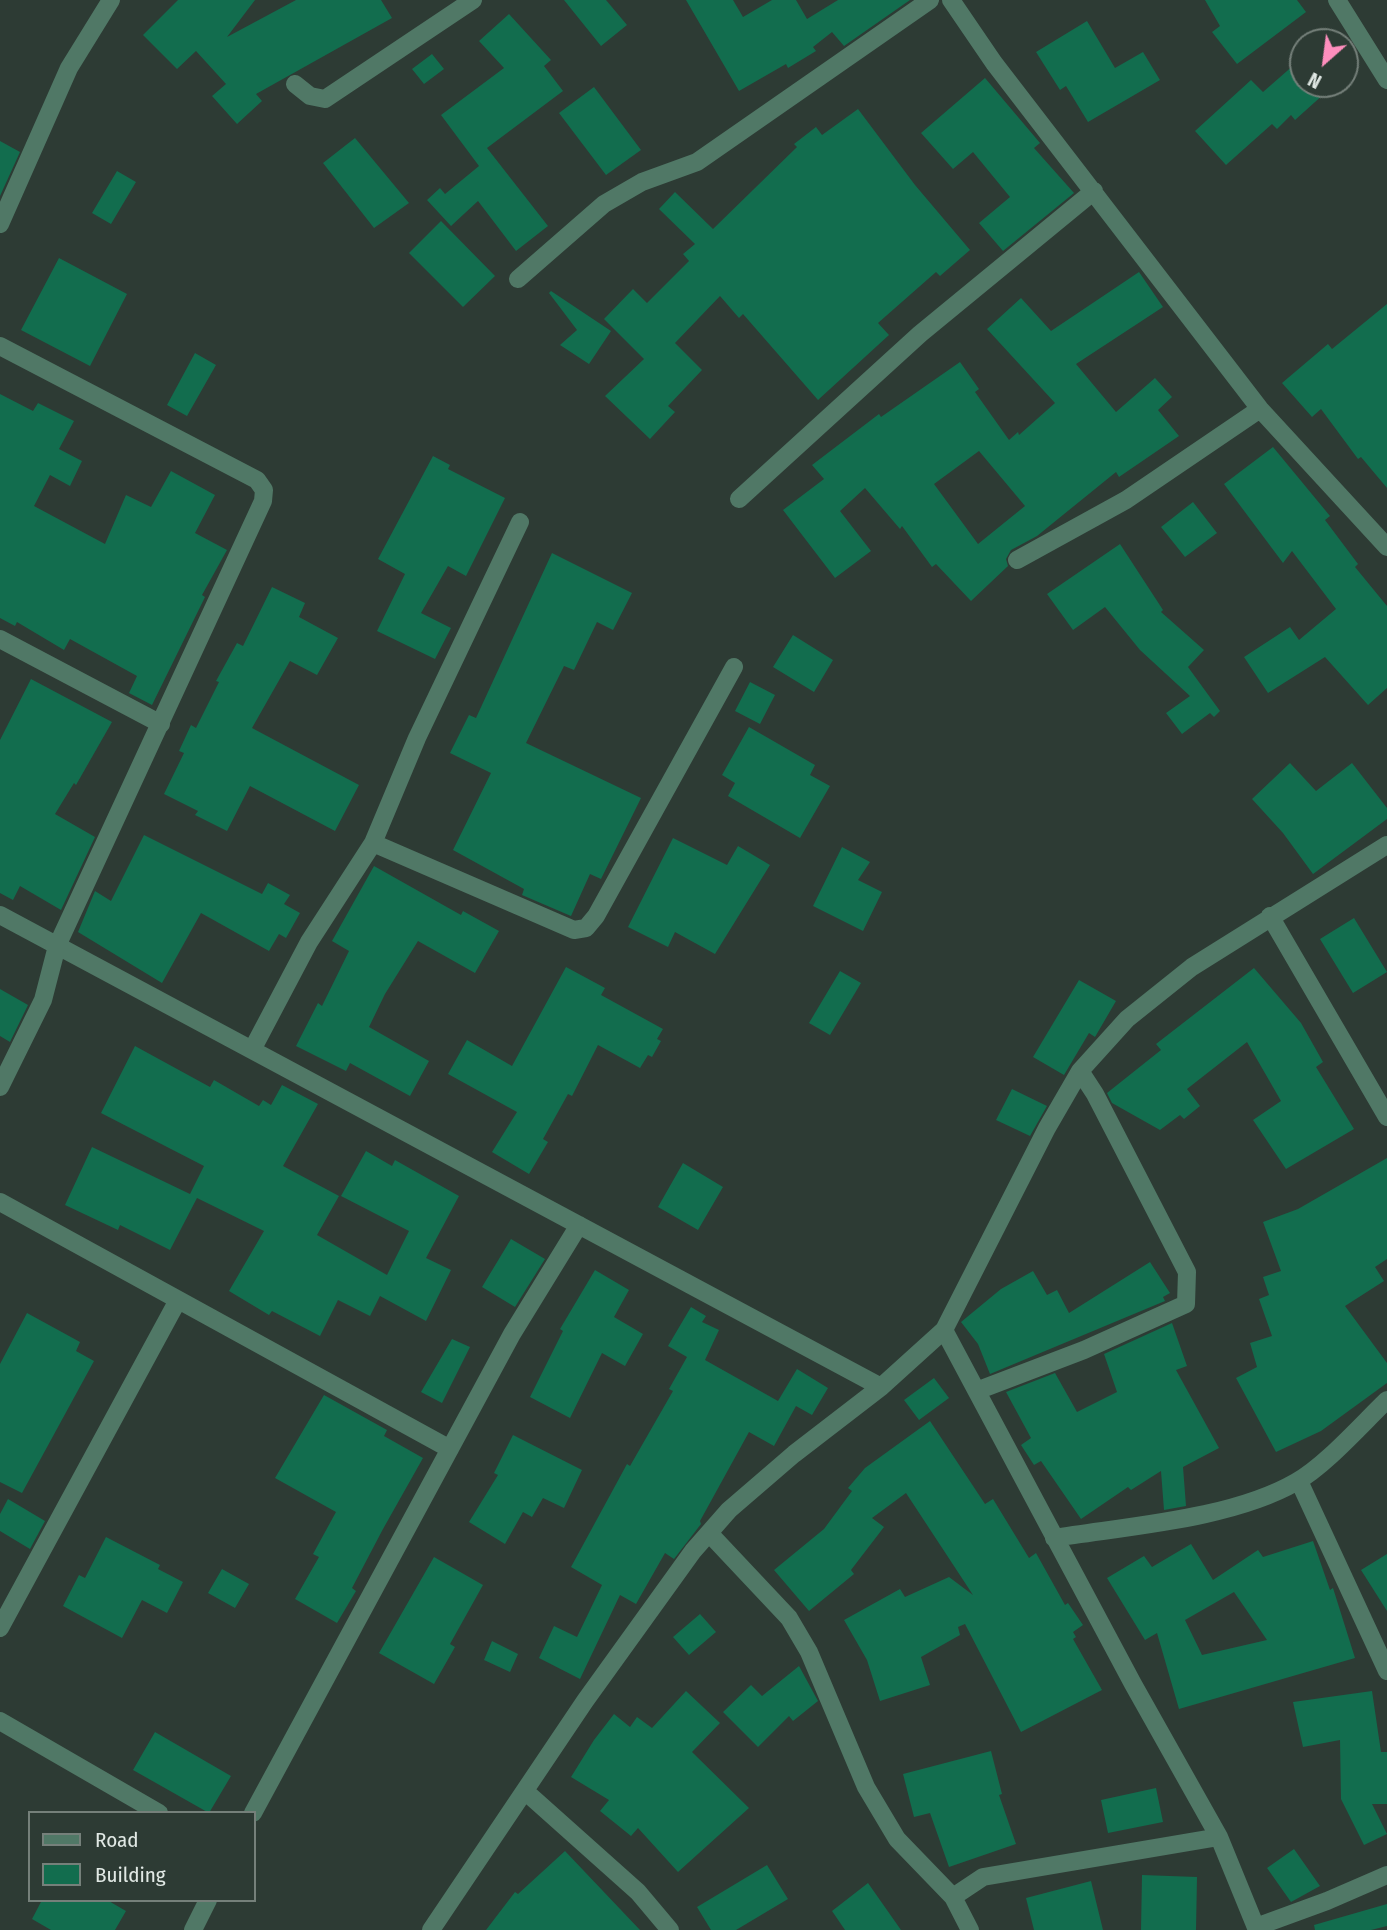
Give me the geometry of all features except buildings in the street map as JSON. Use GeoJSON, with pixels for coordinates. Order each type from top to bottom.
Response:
{"type":"FeatureCollection","features":[{"type":"Feature","properties":{"kind":"street"},"geometry":{"type":"LineString","coordinates":[[0,224],[69,68],[111,0]]}},
{"type":"Feature","properties":{"kind":"street"},"geometry":{"type":"LineString","coordinates":[[295,84],[310,96],[326,99],[473,0]]}},
{"type":"Feature","properties":{"kind":"street"},"geometry":{"type":"LineString","coordinates":[[518,279],[604,204],[642,182],[697,162],[930,0]]}},
{"type":"Feature","properties":{"kind":"street"},"geometry":{"type":"LineString","coordinates":[[951,0],[994,63],[1260,409],[1387,547]]}},
{"type":"Feature","properties":{"kind":"street"},"geometry":{"type":"LineString","coordinates":[[1337,0],[1387,80]]}},
{"type":"Feature","properties":{"kind":"street"},"geometry":{"type":"LineString","coordinates":[[739,499],[920,334],[1094,191]]}},
{"type":"Feature","properties":{"kind":"street"},"geometry":{"type":"LineString","coordinates":[[0,346],[257,480],[264,490],[263,502],[57,946],[43,1000],[0,1087]]}},
{"type":"Feature","properties":{"kind":"street"},"geometry":{"type":"LineString","coordinates":[[1017,561],[1126,500],[1260,409]]}},
{"type":"Feature","properties":{"kind":"street"},"geometry":{"type":"LineString","coordinates":[[252,1050],[309,942],[373,843],[417,738],[520,522]]}},
{"type":"Feature","properties":{"kind":"street"},"geometry":{"type":"LineString","coordinates":[[0,639],[161,724]]}},
{"type":"Feature","properties":{"kind":"street"},"geometry":{"type":"LineString","coordinates":[[373,843],[574,930],[586,928],[603,904],[734,667]]}},
{"type":"Feature","properties":{"kind":"street"},"geometry":{"type":"LineString","coordinates":[[430,1930],[526,1792],[585,1701],[709,1533],[729,1510],[794,1454],[881,1387],[944,1330],[1047,1128],[1080,1071],[1126,1020],[1192,967],[1270,915],[1387,845]]}},
{"type":"Feature","properties":{"kind":"street"},"geometry":{"type":"LineString","coordinates":[[0,915],[881,1387]]}},
{"type":"Feature","properties":{"kind":"street"},"geometry":{"type":"LineString","coordinates":[[1270,915],[1387,1117]]}},
{"type":"Feature","properties":{"kind":"street"},"geometry":{"type":"LineString","coordinates":[[979,1390],[1084,1350],[1186,1304],[1187,1272],[1095,1094],[1080,1071]]}},
{"type":"Feature","properties":{"kind":"street"},"geometry":{"type":"LineString","coordinates":[[0,1202],[450,1449]]}},
{"type":"Feature","properties":{"kind":"street"},"geometry":{"type":"LineString","coordinates":[[254,1811],[512,1334],[579,1225]]}},
{"type":"Feature","properties":{"kind":"street"},"geometry":{"type":"LineString","coordinates":[[0,1628],[178,1300]]}},
{"type":"Feature","properties":{"kind":"street"},"geometry":{"type":"LineString","coordinates":[[944,1330],[979,1390],[1054,1538],[1219,1837],[1257,1928],[1387,1875]]}},
{"type":"Feature","properties":{"kind":"street"},"geometry":{"type":"LineString","coordinates":[[1054,1538],[1181,1518],[1264,1499],[1300,1481],[1387,1400]]}},
{"type":"Feature","properties":{"kind":"street"},"geometry":{"type":"LineString","coordinates":[[1300,1481],[1387,1671]]}},
{"type":"Feature","properties":{"kind":"street"},"geometry":{"type":"LineString","coordinates":[[709,1533],[789,1618],[809,1652],[866,1787],[897,1839],[953,1897],[970,1930]]}},
{"type":"Feature","properties":{"kind":"street"},"geometry":{"type":"LineString","coordinates":[[0,1721],[156,1811]]}},
{"type":"Feature","properties":{"kind":"street"},"geometry":{"type":"LineString","coordinates":[[526,1792],[638,1892],[670,1930]]}},
{"type":"Feature","properties":{"kind":"street"},"geometry":{"type":"LineString","coordinates":[[953,1897],[983,1877],[1219,1837]]}},
{"type":"Feature","properties":{"kind":"street"},"geometry":{"type":"LineString","coordinates":[[193,1930],[207,1902]]}}]}
